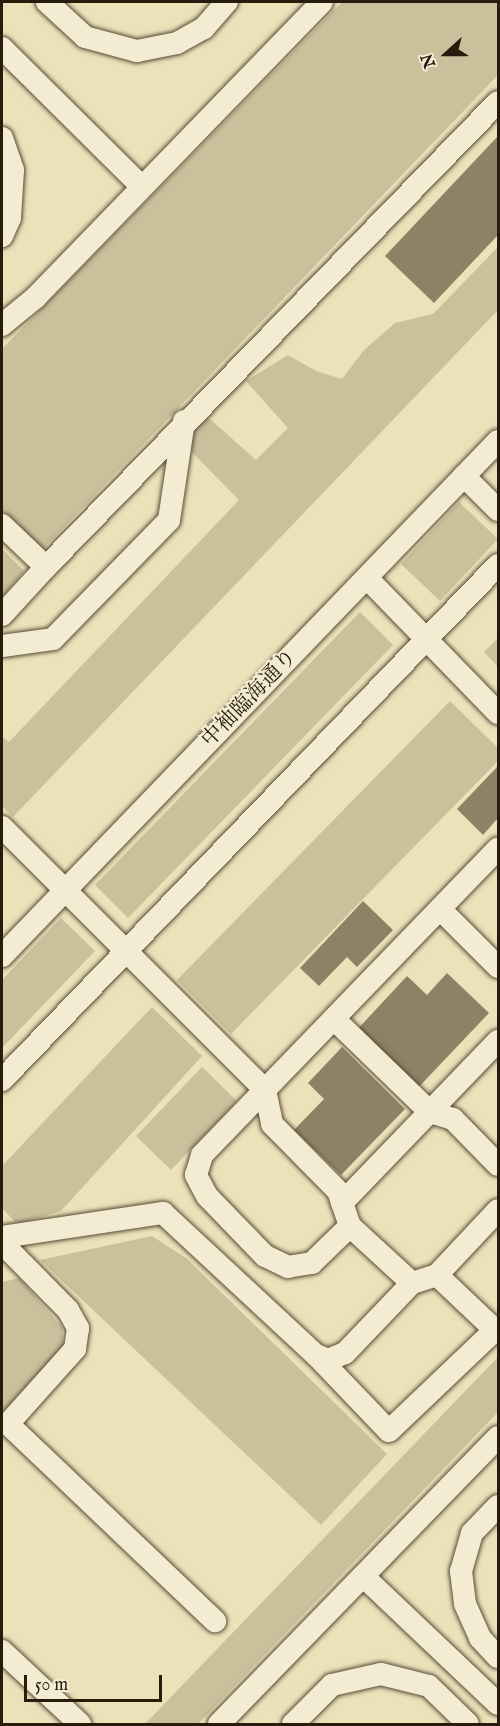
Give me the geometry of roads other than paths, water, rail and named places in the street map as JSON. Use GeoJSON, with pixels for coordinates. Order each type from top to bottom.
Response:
{"type":"FeatureCollection","features":[{"type":"Feature","properties":{"kind":"street"},"geometry":{"type":"LineString","coordinates":[[47,2],[85,38],[137,51],[177,43],[204,28],[227,2]]}},
{"type":"Feature","properties":{"kind":"street"},"geometry":{"type":"LineString","coordinates":[[2,325],[35,298],[322,2]]}},
{"type":"Feature","properties":{"kind":"street"},"geometry":{"type":"LineString","coordinates":[[2,48],[142,187]]}},
{"type":"Feature","properties":{"kind":"street"},"geometry":{"type":"LineString","coordinates":[[2,615],[184,421],[498,102]]}},
{"type":"Feature","properties":{"kind":"street"},"geometry":{"type":"LineString","coordinates":[[2,138],[13,170],[10,218],[2,236]]}},
{"type":"Feature","properties":{"kind":"street"},"geometry":{"type":"LineString","coordinates":[[2,646],[53,639],[169,520],[184,421]]}},
{"type":"Feature","properties":{"kind":"street","name":"中袖臨海通り"},"geometry":{"type":"LineString","coordinates":[[2,956],[498,441]]}},
{"type":"Feature","properties":{"kind":"street"},"geometry":{"type":"LineString","coordinates":[[464,476],[498,510]]}},
{"type":"Feature","properties":{"kind":"street"},"geometry":{"type":"LineString","coordinates":[[2,525],[46,567]]}},
{"type":"Feature","properties":{"kind":"street"},"geometry":{"type":"LineString","coordinates":[[2,1080],[498,565]]}},
{"type":"Feature","properties":{"kind":"street"},"geometry":{"type":"LineString","coordinates":[[367,578],[498,713]]}},
{"type":"Feature","properties":{"kind":"street"},"geometry":{"type":"LineString","coordinates":[[2,827],[265,1090],[272,1124],[338,1191],[350,1226],[412,1283]]}},
{"type":"Feature","properties":{"kind":"street"},"geometry":{"type":"LineString","coordinates":[[350,1226],[312,1263],[288,1267],[265,1256],[207,1196],[196,1175],[202,1155],[498,848]]}},
{"type":"Feature","properties":{"kind":"street"},"geometry":{"type":"LineString","coordinates":[[440,909],[498,967]]}},
{"type":"Feature","properties":{"kind":"street"},"geometry":{"type":"LineString","coordinates":[[334,1019],[430,1112],[453,1119],[498,1165]]}},
{"type":"Feature","properties":{"kind":"street"},"geometry":{"type":"LineString","coordinates":[[342,1203],[498,1041]]}},
{"type":"Feature","properties":{"kind":"street"},"geometry":{"type":"LineString","coordinates":[[316,1355],[328,1360],[345,1353],[412,1283],[437,1275],[498,1210]]}},
{"type":"Feature","properties":{"kind":"street"},"geometry":{"type":"LineString","coordinates":[[2,1237],[163,1213],[316,1355],[389,1431],[497,1328],[437,1275]]}},
{"type":"Feature","properties":{"kind":"street"},"geometry":{"type":"LineString","coordinates":[[2,1243],[68,1310],[78,1328],[75,1349],[8,1424],[215,1621]]}},
{"type":"Feature","properties":{"kind":"street"},"geometry":{"type":"LineString","coordinates":[[219,1725],[498,1437]]}},
{"type":"Feature","properties":{"kind":"street"},"geometry":{"type":"LineString","coordinates":[[498,1506],[472,1533],[461,1571],[465,1604],[480,1638],[498,1657]]}},
{"type":"Feature","properties":{"kind":"street"},"geometry":{"type":"LineString","coordinates":[[363,1576],[498,1704]]}},
{"type":"Feature","properties":{"kind":"street"},"geometry":{"type":"LineString","coordinates":[[2,1651],[80,1725]]}},
{"type":"Feature","properties":{"kind":"street"},"geometry":{"type":"LineString","coordinates":[[293,1725],[332,1685],[381,1674],[429,1686],[468,1725]]}}]}
